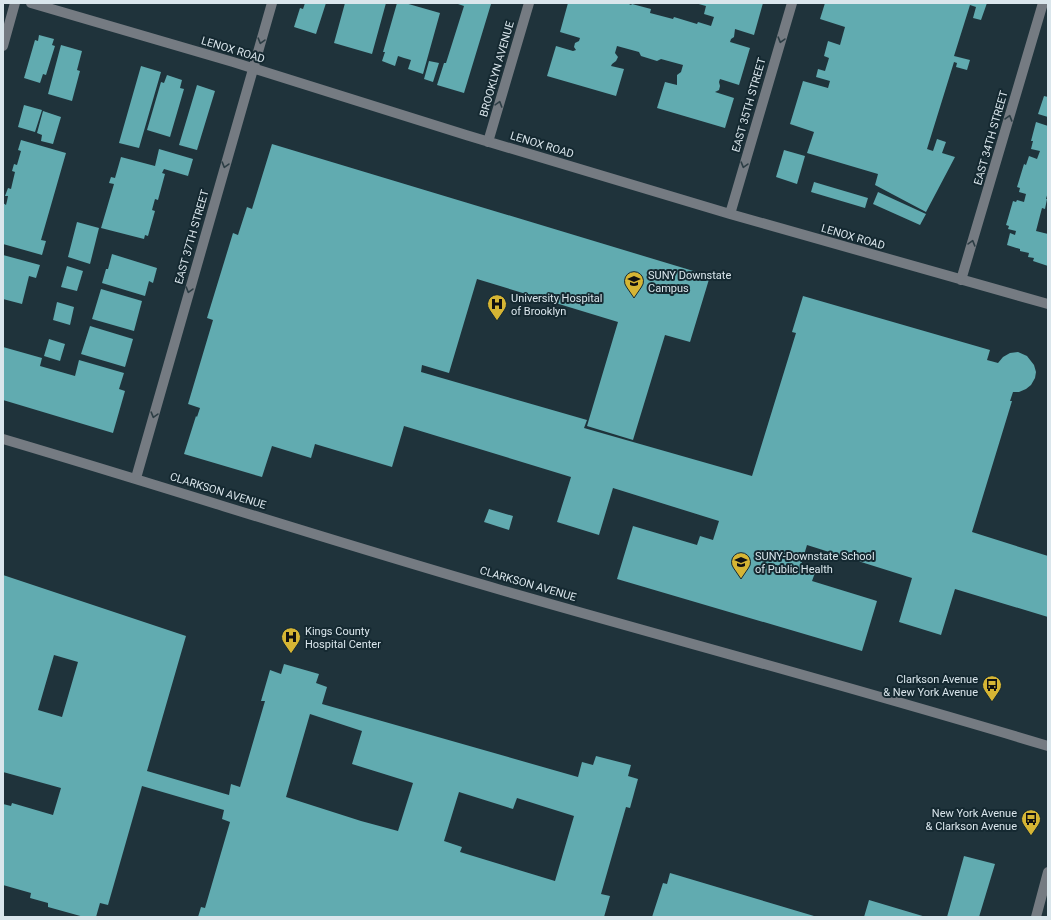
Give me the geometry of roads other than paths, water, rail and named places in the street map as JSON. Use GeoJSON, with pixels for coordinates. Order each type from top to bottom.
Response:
{"type":"FeatureCollection","features":[{"type":"Feature","properties":{"kind":"street"},"geometry":{"type":"LineString","coordinates":[[3,46],[15,3]]}},
{"type":"Feature","properties":{"kind":"street","name":"LENOX ROAD"},"geometry":{"type":"LineString","coordinates":[[32,3],[730,214],[1048,304]]}},
{"type":"Feature","properties":{"kind":"street","name":"EAST 37TH STREET"},"geometry":{"type":"LineString","coordinates":[[136,478],[272,3]]}},
{"type":"Feature","properties":{"kind":"street","name":"BROOKLYN AVENUE"},"geometry":{"type":"LineString","coordinates":[[488,142],[529,3]]}},
{"type":"Feature","properties":{"kind":"street","name":"EAST 35TH STREET"},"geometry":{"type":"LineString","coordinates":[[730,214],[792,3]]}},
{"type":"Feature","properties":{"kind":"street","name":"EAST 34TH STREET"},"geometry":{"type":"LineString","coordinates":[[961,280],[1043,3]]}},
{"type":"Feature","properties":{"kind":"street","name":"CLARKSON AVENUE"},"geometry":{"type":"LineString","coordinates":[[3,439],[136,478],[334,541],[1048,746]]}},
{"type":"Feature","properties":{"kind":"street"},"geometry":{"type":"LineString","coordinates":[[1037,917],[1048,872]]}},
{"type":"Feature","properties":{"kind":"place","name":"SUNY Downstate Campus"},"geometry":{"type":"Point","coordinates":[634,298]}},
{"type":"Feature","properties":{"kind":"place","name":"University Hospital of Brooklyn"},"geometry":{"type":"Point","coordinates":[497,321]}},
{"type":"Feature","properties":{"kind":"place","name":"SUNY-Downstate School of Public Health"},"geometry":{"type":"Point","coordinates":[741,579]}},
{"type":"Feature","properties":{"kind":"place","name":"Kings County Hospital Center"},"geometry":{"type":"Point","coordinates":[291,654]}},
{"type":"Feature","properties":{"kind":"place","name":"Clarkson Avenue & New York Avenue"},"geometry":{"type":"Point","coordinates":[992,702]}},
{"type":"Feature","properties":{"kind":"place","name":"New York Avenue & Clarkson Avenue"},"geometry":{"type":"Point","coordinates":[1031,836]}}]}
